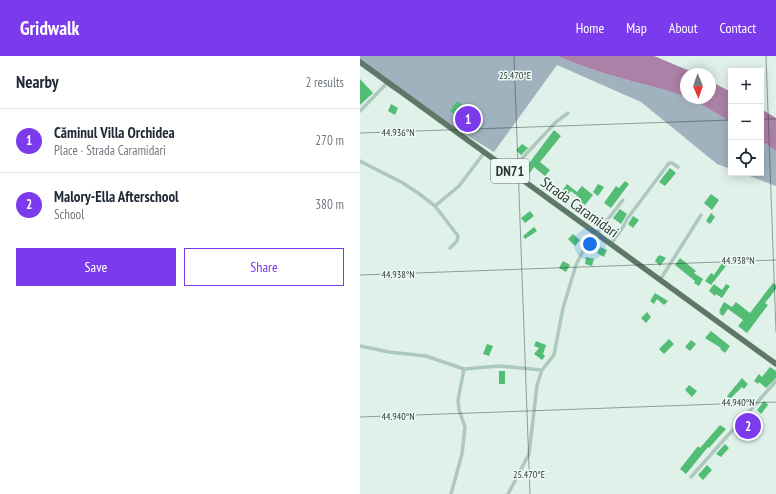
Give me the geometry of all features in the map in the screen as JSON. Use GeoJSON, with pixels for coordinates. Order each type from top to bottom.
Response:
{"type":"FeatureCollection","features":[{"type":"Feature","properties":{"kind":"main road","name":"Strada Caramidari"},"geometry":{"type":"LineString","coordinates":[[360,62],[776,364]]}},
{"type":"Feature","properties":{"kind":"street"},"geometry":{"type":"LineString","coordinates":[[360,111],[388,82]]}},
{"type":"Feature","properties":{"kind":"street"},"geometry":{"type":"LineString","coordinates":[[510,171],[556,122],[568,112]]}},
{"type":"Feature","properties":{"kind":"street"},"geometry":{"type":"LineString","coordinates":[[435,206],[459,186],[484,153]]}},
{"type":"Feature","properties":{"kind":"street"},"geometry":{"type":"LineString","coordinates":[[360,162],[403,183],[435,206],[458,236],[457,241],[450,248]]}},
{"type":"Feature","properties":{"kind":"street"},"geometry":{"type":"LineString","coordinates":[[611,244],[623,227],[627,218],[670,163],[678,167]]}},
{"type":"Feature","properties":{"kind":"street"},"geometry":{"type":"LineString","coordinates":[[508,494],[529,454],[537,385],[542,370],[554,355],[563,308],[576,265],[583,251],[623,200]]}},
{"type":"Feature","properties":{"kind":"street"},"geometry":{"type":"LineString","coordinates":[[660,280],[701,216]]}},
{"type":"Feature","properties":{"kind":"street"},"geometry":{"type":"LineString","coordinates":[[360,346],[390,352],[426,356],[464,369],[499,366],[542,370]]}},
{"type":"Feature","properties":{"kind":"street"},"geometry":{"type":"LineString","coordinates":[[451,494],[463,447],[465,427],[459,410],[458,400],[464,369]]}},
{"type":"Feature","properties":{"kind":"street"},"geometry":{"type":"LineString","coordinates":[[691,477],[776,381]]}},
{"type":"Feature","properties":{"kind":"shaded area"},"geometry":{"type":"Polygon","coordinates":[[[360,56],[557,56],[607,74],[680,95],[680,104],[700,104],[728,120],[728,168],[717,164],[641,102],[557,65],[494,152],[390,88],[360,64],[360,56]]]}},
{"type":"Feature","properties":{"kind":"shaded area"},"geometry":{"type":"Polygon","coordinates":[[[557,56],[654,56],[683,68],[680,68],[680,95],[663,89],[582,66],[557,56]]]}},
{"type":"Feature","properties":{"kind":"shaded area"},"geometry":{"type":"Polygon","coordinates":[[[716,84],[728,90],[728,120],[700,104],[716,104],[716,84]]]}},
{"type":"Feature","properties":{"kind":"shaded area"},"geometry":{"type":"Polygon","coordinates":[[[764,111],[776,118],[776,151],[764,143],[764,111]]]}},
{"type":"Feature","properties":{"kind":"shaded area"},"geometry":{"type":"Polygon","coordinates":[[[764,143],[776,151],[776,186],[750,176],[764,176],[764,143]]]}},
{"type":"Feature","properties":{"kind":"building"},"geometry":{"type":"Polygon","coordinates":[[[360,79],[373,93],[360,105],[360,79]]]}},
{"type":"Feature","properties":{"kind":"building"},"geometry":{"type":"Polygon","coordinates":[[[457,101],[470,110],[468,114],[483,125],[478,132],[450,111],[457,101]]]}},
{"type":"Feature","properties":{"kind":"building"},"geometry":{"type":"Polygon","coordinates":[[[391,104],[398,108],[395,115],[388,111],[391,104]]]}},
{"type":"Feature","properties":{"kind":"building"},"geometry":{"type":"Polygon","coordinates":[[[554,130],[561,136],[540,162],[550,170],[545,176],[534,167],[529,174],[524,170],[554,130]]]}},
{"type":"Feature","properties":{"kind":"building"},"geometry":{"type":"Polygon","coordinates":[[[522,144],[528,148],[521,155],[516,150],[522,144]]]}},
{"type":"Feature","properties":{"kind":"building"},"geometry":{"type":"Polygon","coordinates":[[[670,168],[676,173],[665,186],[659,182],[670,168]]]}},
{"type":"Feature","properties":{"kind":"building"},"geometry":{"type":"Polygon","coordinates":[[[625,181],[629,184],[611,208],[604,203],[616,186],[619,188],[625,181]]]}},
{"type":"Feature","properties":{"kind":"building"},"geometry":{"type":"Polygon","coordinates":[[[567,184],[577,192],[582,186],[593,195],[585,205],[580,201],[581,199],[571,191],[568,194],[563,190],[567,184]]]}},
{"type":"Feature","properties":{"kind":"building"},"geometry":{"type":"Polygon","coordinates":[[[598,184],[604,187],[598,196],[593,192],[598,184]]]}},
{"type":"Feature","properties":{"kind":"building"},"geometry":{"type":"Polygon","coordinates":[[[711,194],[719,200],[712,210],[704,203],[711,194]]]}},
{"type":"Feature","properties":{"kind":"building"},"geometry":{"type":"Polygon","coordinates":[[[620,209],[627,214],[621,224],[613,218],[620,209]]]}},
{"type":"Feature","properties":{"kind":"building"},"geometry":{"type":"Polygon","coordinates":[[[530,211],[534,216],[525,223],[521,218],[530,211]]]}},
{"type":"Feature","properties":{"kind":"building"},"geometry":{"type":"Polygon","coordinates":[[[711,213],[715,217],[710,224],[706,221],[711,213]]]}},
{"type":"Feature","properties":{"kind":"building"},"geometry":{"type":"Polygon","coordinates":[[[633,216],[639,220],[633,228],[628,224],[633,216]]]}},
{"type":"Feature","properties":{"kind":"building"},"geometry":{"type":"Polygon","coordinates":[[[534,227],[537,231],[525,239],[523,236],[534,227]]]}},
{"type":"Feature","properties":{"kind":"building"},"geometry":{"type":"Polygon","coordinates":[[[573,234],[580,240],[575,246],[568,239],[573,234]]]}},
{"type":"Feature","properties":{"kind":"building"},"geometry":{"type":"Polygon","coordinates":[[[600,247],[607,250],[604,257],[597,253],[600,247]]]}},
{"type":"Feature","properties":{"kind":"building"},"geometry":{"type":"Polygon","coordinates":[[[660,255],[666,258],[660,266],[655,261],[660,255]]]}},
{"type":"Feature","properties":{"kind":"building"},"geometry":{"type":"Polygon","coordinates":[[[586,257],[594,259],[592,266],[585,264],[586,257]]]}},
{"type":"Feature","properties":{"kind":"building"},"geometry":{"type":"Polygon","coordinates":[[[680,258],[696,271],[694,273],[703,279],[699,286],[675,265],[680,258]]]}},
{"type":"Feature","properties":{"kind":"building"},"geometry":{"type":"Polygon","coordinates":[[[563,261],[570,265],[566,272],[559,268],[563,261]]]}},
{"type":"Feature","properties":{"kind":"building"},"geometry":{"type":"Polygon","coordinates":[[[722,263],[726,266],[711,285],[705,281],[711,273],[714,275],[722,263]]]}},
{"type":"Feature","properties":{"kind":"building"},"geometry":{"type":"Polygon","coordinates":[[[773,283],[776,285],[776,289],[765,303],[768,305],[747,333],[738,326],[743,320],[728,309],[723,316],[719,313],[721,312],[719,311],[724,302],[732,307],[736,302],[750,313],[773,283]]]}},
{"type":"Feature","properties":{"kind":"building"},"geometry":{"type":"Polygon","coordinates":[[[714,284],[722,290],[726,284],[730,286],[722,298],[716,294],[715,296],[709,291],[714,284]]]}},
{"type":"Feature","properties":{"kind":"building"},"geometry":{"type":"Polygon","coordinates":[[[655,293],[668,301],[664,305],[657,299],[654,304],[650,301],[655,293]]]}},
{"type":"Feature","properties":{"kind":"building"},"geometry":{"type":"Polygon","coordinates":[[[647,312],[651,317],[646,323],[641,318],[647,312]]]}},
{"type":"Feature","properties":{"kind":"building"},"geometry":{"type":"Polygon","coordinates":[[[711,331],[730,346],[725,353],[720,349],[721,348],[705,338],[711,331]]]}},
{"type":"Feature","properties":{"kind":"building"},"geometry":{"type":"Polygon","coordinates":[[[669,339],[674,344],[664,354],[659,349],[669,339]]]}},
{"type":"Feature","properties":{"kind":"building"},"geometry":{"type":"Polygon","coordinates":[[[691,340],[696,344],[690,351],[685,347],[691,340]]]}},
{"type":"Feature","properties":{"kind":"building"},"geometry":{"type":"Polygon","coordinates":[[[536,341],[546,345],[543,354],[545,356],[542,360],[534,354],[539,348],[534,346],[536,341]]]}},
{"type":"Feature","properties":{"kind":"building"},"geometry":{"type":"Polygon","coordinates":[[[487,344],[493,346],[489,356],[483,354],[487,344]]]}},
{"type":"Feature","properties":{"kind":"building"},"geometry":{"type":"Polygon","coordinates":[[[770,367],[776,371],[776,378],[766,388],[759,382],[758,384],[754,381],[759,374],[762,377],[770,367]]]}},
{"type":"Feature","properties":{"kind":"building"},"geometry":{"type":"Polygon","coordinates":[[[499,371],[505,371],[505,384],[499,384],[499,371]]]}},
{"type":"Feature","properties":{"kind":"building"},"geometry":{"type":"Polygon","coordinates":[[[742,378],[748,384],[744,389],[742,387],[730,399],[727,396],[742,378]]]}},
{"type":"Feature","properties":{"kind":"building"},"geometry":{"type":"Polygon","coordinates":[[[689,385],[697,391],[692,397],[685,390],[689,385]]]}},
{"type":"Feature","properties":{"kind":"building"},"geometry":{"type":"Polygon","coordinates":[[[764,401],[768,405],[761,414],[757,410],[764,401]]]}},
{"type":"Feature","properties":{"kind":"building"},"geometry":{"type":"Polygon","coordinates":[[[744,422],[749,426],[740,436],[736,432],[744,422]]]}},
{"type":"Feature","properties":{"kind":"building"},"geometry":{"type":"Polygon","coordinates":[[[753,422],[757,425],[753,433],[748,428],[753,422]]]}},
{"type":"Feature","properties":{"kind":"building"},"geometry":{"type":"Polygon","coordinates":[[[720,425],[726,429],[709,448],[708,447],[686,474],[680,469],[698,446],[700,448],[720,425]]]}},
{"type":"Feature","properties":{"kind":"building"},"geometry":{"type":"Polygon","coordinates":[[[725,444],[729,448],[721,457],[716,454],[725,444]]]}},
{"type":"Feature","properties":{"kind":"building"},"geometry":{"type":"Polygon","coordinates":[[[707,465],[712,470],[703,480],[698,475],[707,465]]]}},
{"type":"Feature","properties":{"kind":"place","name":"Căminul Villa Orchidea"},"geometry":{"type":"Point","coordinates":[468,119]}},
{"type":"Feature","properties":{"kind":"place","name":"Malory-Ella Afterschool"},"geometry":{"type":"Point","coordinates":[748,426]}}]}
